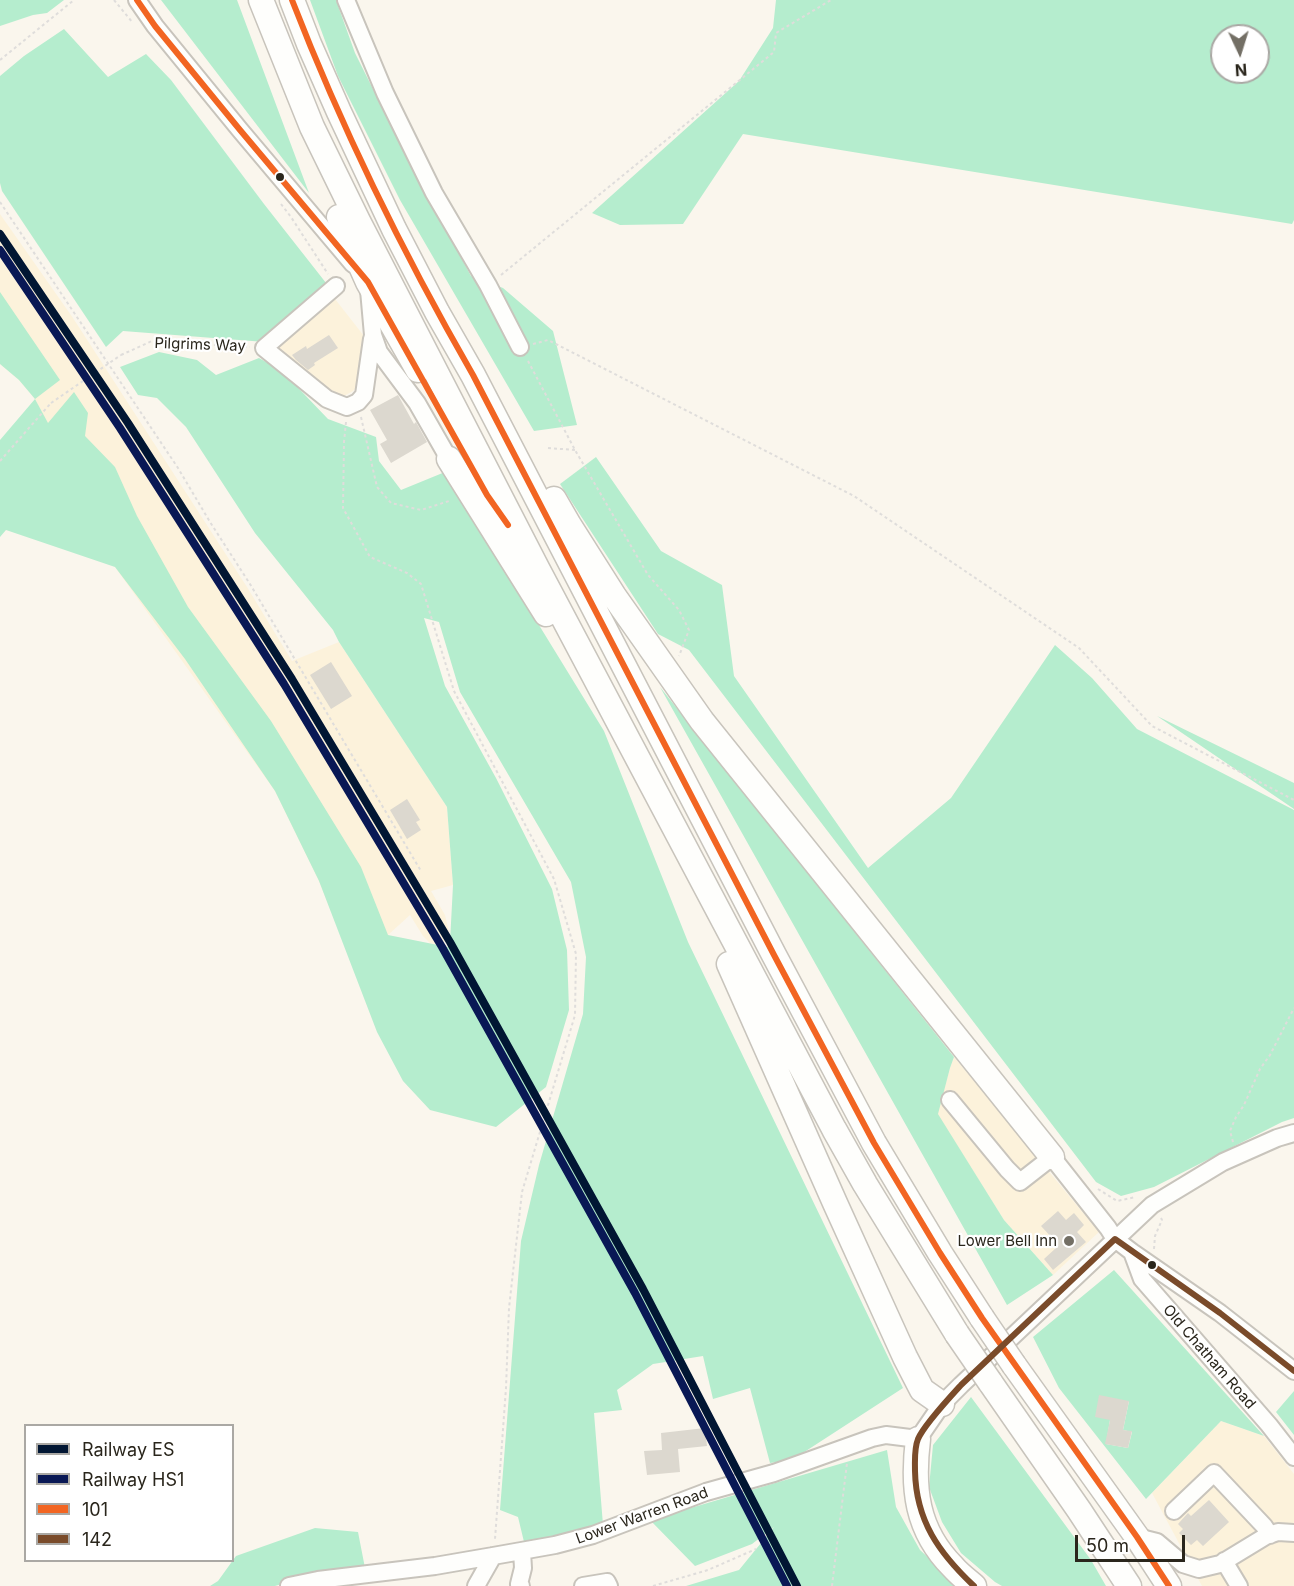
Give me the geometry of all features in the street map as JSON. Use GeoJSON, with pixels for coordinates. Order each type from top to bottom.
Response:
{"type":"FeatureCollection","features":[{"type":"Feature","properties":{"kind":"highway"},"geometry":{"type":"LineString","coordinates":[[261,0],[312,127],[348,200],[538,570],[802,1070],[865,1184],[957,1334],[1129,1586]]}},
{"type":"Feature","properties":{"kind":"highway"},"geometry":{"type":"LineString","coordinates":[[292,0],[339,112],[436,312],[473,375],[874,1143],[982,1318],[1169,1586]]}},
{"type":"Feature","properties":{"kind":"highway"},"geometry":{"type":"LineString","coordinates":[[274,36],[278,80],[368,282],[487,495],[538,570]]}},
{"type":"Feature","properties":{"kind":"highway"},"geometry":{"type":"LineString","coordinates":[[473,375],[500,402],[569,525],[614,596],[702,721],[1052,1157]]}},
{"type":"Feature","properties":{"kind":"highway"},"geometry":{"type":"LineString","coordinates":[[449,459],[653,787]]}},
{"type":"Feature","properties":{"kind":"highway"},"geometry":{"type":"LineString","coordinates":[[709,894],[716,933],[904,1357],[922,1390],[942,1404]]}},
{"type":"Feature","properties":{"kind":"highway"},"geometry":{"type":"LineString","coordinates":[[918,1438],[915,1466],[920,1512],[937,1547],[952,1567],[974,1586]]}},
{"type":"Feature","properties":{"kind":"street"},"geometry":{"type":"LineString","coordinates":[[137,0],[155,26],[240,130],[368,282],[373,335],[364,395],[352,404],[327,399],[264,348],[336,286]]}},
{"type":"Feature","properties":{"kind":"street"},"geometry":{"type":"LineString","coordinates":[[346,0],[385,93],[434,193],[488,285],[520,346]]}},
{"type":"Feature","properties":{"kind":"street"},"geometry":{"type":"LineString","coordinates":[[373,335],[379,352],[417,402],[449,459]]}},
{"type":"Feature","properties":{"kind":"street"},"geometry":{"type":"LineString","coordinates":[[950,1100],[1020,1182],[1052,1157],[1115,1239],[1220,1313],[1294,1371]]}},
{"type":"Feature","properties":{"kind":"street"},"geometry":{"type":"LineString","coordinates":[[918,1438],[942,1404],[1152,1205],[1223,1162],[1294,1133]]}},
{"type":"Feature","properties":{"kind":"street","name":"Old Chatham Road"},"geometry":{"type":"LineString","coordinates":[[1132,1252],[1142,1280],[1269,1425],[1294,1457]]}},
{"type":"Feature","properties":{"kind":"street","name":"Lower Warren Road"},"geometry":{"type":"LineString","coordinates":[[289,1586],[318,1580],[494,1557],[555,1545],[593,1535],[706,1492],[774,1473],[872,1438],[886,1435],[918,1438]]}},
{"type":"Feature","properties":{"kind":"street"},"geometry":{"type":"LineString","coordinates":[[1174,1511],[1214,1473],[1270,1535]]}},
{"type":"Feature","properties":{"kind":"street"},"geometry":{"type":"LineString","coordinates":[[1137,1537],[1157,1542],[1177,1559],[1190,1567],[1199,1569],[1224,1562],[1270,1535],[1278,1532],[1294,1533]]}},
{"type":"Feature","properties":{"kind":"street"},"geometry":{"type":"LineString","coordinates":[[521,1586],[519,1584],[523,1568],[522,1551]]}},
{"type":"Feature","properties":{"kind":"street"},"geometry":{"type":"LineString","coordinates":[[476,1586],[494,1557]]}},
{"type":"Feature","properties":{"kind":"street"},"geometry":{"type":"LineString","coordinates":[[1224,1562],[1239,1586]]}},
{"type":"Feature","properties":{"kind":"street"},"geometry":{"type":"LineString","coordinates":[[583,1586],[607,1582],[609,1586]]}},
{"type":"Feature","properties":{"kind":"path"},"geometry":{"type":"LineString","coordinates":[[0,60],[74,0]]}},
{"type":"Feature","properties":{"kind":"path"},"geometry":{"type":"LineString","coordinates":[[114,0],[122,9]]}},
{"type":"Feature","properties":{"kind":"path"},"geometry":{"type":"LineString","coordinates":[[488,285],[774,52],[776,33],[831,0]]}},
{"type":"Feature","properties":{"kind":"path"},"geometry":{"type":"LineString","coordinates":[[0,202],[178,468],[421,871]]}},
{"type":"Feature","properties":{"kind":"path"},"geometry":{"type":"LineString","coordinates":[[678,657],[689,630],[679,610],[648,575],[575,450],[520,346],[548,340],[854,496],[1079,648],[1152,726],[1294,800]]}},
{"type":"Feature","properties":{"kind":"path","name":"Pilgrims Way"},"geometry":{"type":"LineString","coordinates":[[0,460],[51,403],[121,355],[152,341],[264,348]]}},
{"type":"Feature","properties":{"kind":"path"},"geometry":{"type":"LineString","coordinates":[[352,404],[377,487],[391,503],[421,510],[449,501]]}},
{"type":"Feature","properties":{"kind":"path"},"geometry":{"type":"LineString","coordinates":[[352,404],[344,442],[343,508],[370,557],[407,573],[422,584],[454,691],[554,879],[576,954],[575,1015],[522,1192],[509,1308],[506,1388],[494,1557]]}},
{"type":"Feature","properties":{"kind":"path"},"geometry":{"type":"LineString","coordinates":[[548,448],[575,450]]}},
{"type":"Feature","properties":{"kind":"path"},"geometry":{"type":"LineString","coordinates":[[1233,1141],[1230,1131],[1236,1117],[1294,1008]]}},
{"type":"Feature","properties":{"kind":"path"},"geometry":{"type":"LineString","coordinates":[[1154,1250],[1155,1236],[1162,1220]]}},
{"type":"Feature","properties":{"kind":"path"},"geometry":{"type":"LineString","coordinates":[[832,1586],[850,1445]]}},
{"type":"Feature","properties":{"kind":"path"},"geometry":{"type":"LineString","coordinates":[[653,1586],[708,1570],[756,1549]]}},
{"type":"Feature","properties":{"kind":"shaded area"},"geometry":{"type":"Polygon","coordinates":[[[0,214],[73,318],[247,587],[292,661],[339,642],[447,807],[453,885],[431,891],[445,915],[449,932],[448,939],[441,944],[430,943],[410,915],[388,935],[346,949],[319,881],[275,791],[115,567],[35,399],[19,380],[0,364],[0,214]]]}},
{"type":"Feature","properties":{"kind":"shaded area"},"geometry":{"type":"Polygon","coordinates":[[[335,299],[364,336],[361,384],[344,396],[336,396],[270,345],[335,299]]]}},
{"type":"Feature","properties":{"kind":"shaded area"},"geometry":{"type":"Polygon","coordinates":[[[954,1057],[1099,1232],[1053,1275],[1004,1220],[937,1114],[954,1057]]]}},
{"type":"Feature","properties":{"kind":"shaded area"},"geometry":{"type":"Polygon","coordinates":[[[1221,1421],[1264,1436],[1294,1474],[1294,1586],[1202,1586],[1152,1493],[1221,1421]]]}},
{"type":"Feature","properties":{"kind":"green space"},"geometry":{"type":"Polygon","coordinates":[[[0,0],[64,0],[47,13],[33,15],[0,26],[0,0]]]}},
{"type":"Feature","properties":{"kind":"green space"},"geometry":{"type":"Polygon","coordinates":[[[161,0],[237,0],[309,193],[161,0]]]}},
{"type":"Feature","properties":{"kind":"green space"},"geometry":{"type":"Polygon","coordinates":[[[310,0],[336,0],[355,53],[413,169],[471,276],[503,288],[553,331],[577,425],[534,431],[400,200],[338,76],[310,0]]]}},
{"type":"Feature","properties":{"kind":"green space"},"geometry":{"type":"Polygon","coordinates":[[[776,0],[1294,0],[1294,220],[1292,224],[743,134],[683,224],[620,225],[592,213],[739,81],[773,28],[776,0]]]}},
{"type":"Feature","properties":{"kind":"green space"},"geometry":{"type":"Polygon","coordinates":[[[64,29],[108,77],[146,54],[171,80],[330,288],[265,342],[123,331],[106,347],[2,191],[0,183],[0,76],[24,56],[64,29]]]}},
{"type":"Feature","properties":{"kind":"green space"},"geometry":{"type":"Polygon","coordinates":[[[0,292],[60,380],[35,399],[19,380],[0,364],[0,292]]]}},
{"type":"Feature","properties":{"kind":"green space"},"geometry":{"type":"Polygon","coordinates":[[[159,352],[197,360],[216,375],[259,358],[282,371],[328,419],[376,437],[379,461],[401,490],[445,472],[604,731],[688,942],[903,1388],[792,1460],[770,1463],[750,1388],[713,1399],[703,1356],[653,1364],[617,1390],[622,1410],[594,1413],[603,1525],[525,1546],[518,1517],[500,1510],[521,1241],[539,1165],[583,1014],[586,957],[571,882],[460,692],[439,622],[424,618],[445,686],[496,778],[552,889],[567,950],[569,1010],[546,1087],[496,1127],[430,1110],[403,1081],[377,1032],[319,881],[275,791],[185,659],[115,567],[6,530],[0,537],[0,440],[35,399],[48,423],[74,392],[88,413],[85,436],[115,467],[137,516],[188,607],[271,721],[361,867],[388,935],[448,947],[453,885],[447,807],[333,630],[255,533],[186,427],[157,398],[138,395],[120,367],[159,352]]]}},
{"type":"Feature","properties":{"kind":"green space"},"geometry":{"type":"Polygon","coordinates":[[[596,457],[661,551],[722,585],[734,676],[868,868],[951,798],[1055,645],[1092,678],[1137,729],[1294,810],[1294,1118],[1154,1187],[1121,1196],[1096,1182],[689,650],[658,634],[560,484],[596,457]]]}},
{"type":"Feature","properties":{"kind":"green space"},"geometry":{"type":"Polygon","coordinates":[[[660,687],[954,1057],[938,1114],[1004,1220],[1053,1275],[1007,1305],[660,687]]]}},
{"type":"Feature","properties":{"kind":"green space"},"geometry":{"type":"Polygon","coordinates":[[[1157,716],[1294,783],[1294,809],[1157,716]]]}},
{"type":"Feature","properties":{"kind":"green space"},"geometry":{"type":"Polygon","coordinates":[[[1114,1270],[1264,1436],[1221,1421],[1146,1499],[1059,1388],[1033,1337],[1114,1270]],[[1129,1401],[1110,1420],[1106,1444],[1128,1448],[1132,1432],[1123,1430],[1129,1401]]]}},
{"type":"Feature","properties":{"kind":"green space"},"geometry":{"type":"Polygon","coordinates":[[[1294,1391],[1294,1435],[1276,1412],[1294,1391]]]}},
{"type":"Feature","properties":{"kind":"green space"},"geometry":{"type":"Polygon","coordinates":[[[971,1397],[1091,1560],[1106,1586],[1002,1586],[961,1553],[942,1522],[929,1487],[933,1445],[971,1397]]]}},
{"type":"Feature","properties":{"kind":"green space"},"geometry":{"type":"Polygon","coordinates":[[[887,1450],[896,1507],[920,1550],[959,1586],[686,1586],[739,1570],[774,1527],[752,1544],[695,1566],[650,1520],[887,1450]]]}},
{"type":"Feature","properties":{"kind":"green space"},"geometry":{"type":"Polygon","coordinates":[[[315,1528],[358,1532],[365,1568],[275,1586],[210,1586],[218,1581],[234,1562],[236,1556],[315,1528]]]}},
{"type":"Feature","properties":{"kind":"building"},"geometry":{"type":"Polygon","coordinates":[[[329,335],[338,348],[314,363],[315,365],[308,370],[292,355],[306,346],[307,349],[329,335]]]}},
{"type":"Feature","properties":{"kind":"building"},"geometry":{"type":"Polygon","coordinates":[[[398,395],[427,442],[391,463],[380,444],[387,440],[370,410],[398,395]]]}},
{"type":"Feature","properties":{"kind":"building"},"geometry":{"type":"Polygon","coordinates":[[[331,662],[352,696],[331,709],[310,675],[331,662]]]}},
{"type":"Feature","properties":{"kind":"building"},"geometry":{"type":"Polygon","coordinates":[[[407,799],[420,820],[416,822],[421,830],[407,839],[390,810],[407,799]]]}},
{"type":"Feature","properties":{"kind":"building","name":"Lower Bell Inn"},"geometry":{"type":"Polygon","coordinates":[[[1058,1211],[1066,1220],[1074,1213],[1084,1225],[1077,1232],[1086,1242],[1053,1270],[1044,1259],[1056,1248],[1052,1243],[1054,1240],[1041,1226],[1058,1211]]]}},
{"type":"Feature","properties":{"kind":"building"},"geometry":{"type":"Polygon","coordinates":[[[1099,1395],[1129,1401],[1123,1430],[1132,1431],[1128,1448],[1105,1444],[1110,1420],[1095,1417],[1099,1395]]]}},
{"type":"Feature","properties":{"kind":"building"},"geometry":{"type":"Polygon","coordinates":[[[705,1428],[707,1446],[678,1449],[680,1472],[647,1475],[644,1451],[662,1450],[661,1433],[705,1428]]]}},
{"type":"Feature","properties":{"kind":"building"},"geometry":{"type":"Polygon","coordinates":[[[1209,1500],[1229,1522],[1203,1546],[1197,1540],[1191,1545],[1179,1533],[1183,1529],[1178,1524],[1188,1513],[1191,1516],[1209,1500]]]}},
{"type":"Feature","properties":{"kind":"rail line","name":"ES"},"geometry":{"type":"LineString","coordinates":[[0,234],[128,423],[292,679],[450,942],[643,1289],[797,1586]]}},
{"type":"Feature","properties":{"kind":"rail line","name":"HS1"},"geometry":{"type":"LineString","coordinates":[[0,250],[120,428],[284,684],[442,947],[635,1293],[787,1586]]}},
{"type":"Feature","properties":{"kind":"transit line","name":"101"},"geometry":{"type":"LineString","coordinates":[[137,0],[155,26],[240,130],[368,282],[487,495],[508,525]]}},
{"type":"Feature","properties":{"kind":"transit line","name":"101"},"geometry":{"type":"LineString","coordinates":[[292,0],[375,191],[874,1143],[982,1318],[1169,1586]]}},
{"type":"Feature","properties":{"kind":"transit line","name":"142"},"geometry":{"type":"LineString","coordinates":[[974,1586],[940,1548],[925,1521],[916,1489],[915,1455],[918,1439],[931,1419],[961,1385],[1115,1239],[1220,1313],[1294,1371]]}},
{"type":"Feature","properties":{"kind":"place","name":"Lower Bell Inn"},"geometry":{"type":"Point","coordinates":[1069,1241]}}]}
